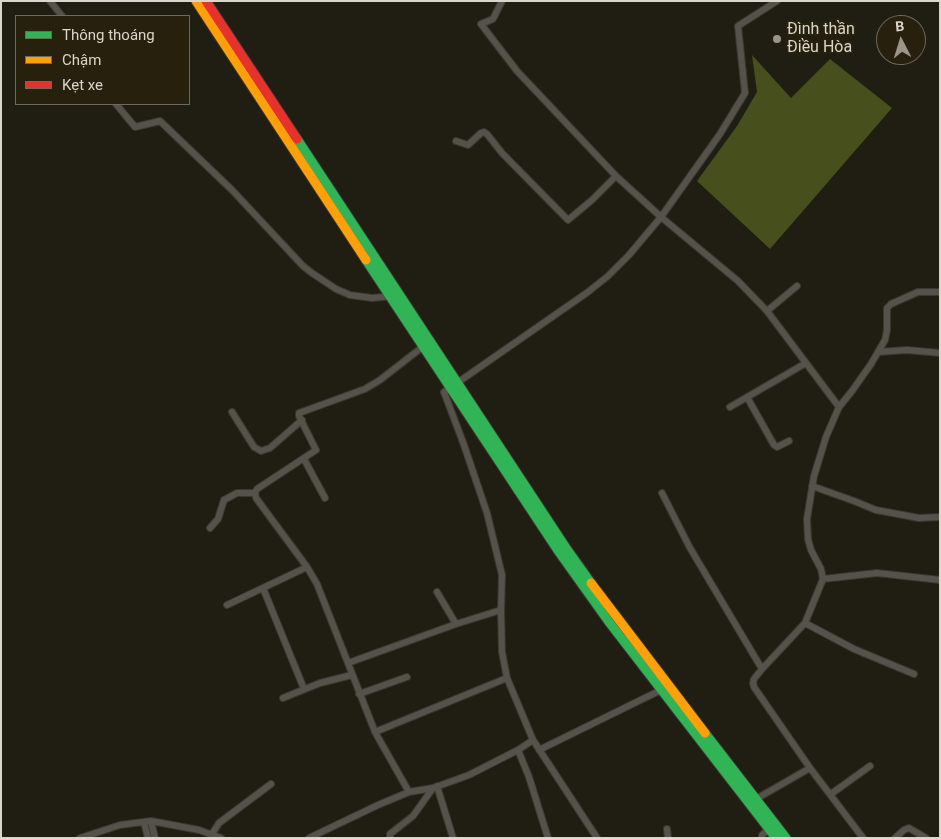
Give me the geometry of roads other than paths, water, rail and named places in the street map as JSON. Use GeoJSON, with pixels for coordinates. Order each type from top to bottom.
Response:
{"type":"FeatureCollection","features":[{"type":"Feature","properties":{"kind":"main road"},"geometry":{"type":"LineString","coordinates":[[196,1],[394,295]]}},
{"type":"Feature","properties":{"kind":"main road"},"geometry":{"type":"LineString","coordinates":[[206,1],[559,552],[661,690],[776,838]]}},
{"type":"Feature","properties":{"kind":"main road"},"geometry":{"type":"LineString","coordinates":[[453,385],[591,583],[786,838]]}},
{"type":"Feature","properties":{"kind":"street"},"geometry":{"type":"LineString","coordinates":[[50,1],[61,15]]}},
{"type":"Feature","properties":{"kind":"street"},"geometry":{"type":"LineString","coordinates":[[502,1],[493,19],[481,24],[517,71],[616,176],[661,217],[738,281],[767,311],[839,407]]}},
{"type":"Feature","properties":{"kind":"street"},"geometry":{"type":"LineString","coordinates":[[597,838],[533,740],[507,678],[502,652],[500,610],[502,575],[486,513],[464,445],[444,392],[602,281],[629,255],[661,217],[720,134],[745,92],[738,26],[777,1]]}},
{"type":"Feature","properties":{"kind":"street"},"geometry":{"type":"LineString","coordinates":[[117,105],[135,127],[160,121],[232,190],[303,266],[312,273],[350,296],[358,298],[394,295]]}},
{"type":"Feature","properties":{"kind":"street"},"geometry":{"type":"LineString","coordinates":[[456,140],[468,145],[481,133],[487,134],[502,153],[568,220],[616,176]]}},
{"type":"Feature","properties":{"kind":"street"},"geometry":{"type":"LineString","coordinates":[[767,311],[797,286]]}},
{"type":"Feature","properties":{"kind":"street"},"geometry":{"type":"LineString","coordinates":[[863,838],[810,768],[754,687],[754,679],[805,623],[823,579],[819,564],[812,550],[807,529],[808,505],[826,438],[839,407],[878,352],[886,335],[887,308],[891,304],[918,292],[940,292]]}},
{"type":"Feature","properties":{"kind":"street"},"geometry":{"type":"LineString","coordinates":[[409,792],[375,732],[322,594],[307,567],[256,498],[255,493],[257,489],[316,450],[300,413],[365,389],[426,344]]}},
{"type":"Feature","properties":{"kind":"street"},"geometry":{"type":"LineString","coordinates":[[878,352],[907,350],[940,353]]}},
{"type":"Feature","properties":{"kind":"street"},"geometry":{"type":"LineString","coordinates":[[730,407],[806,363]]}},
{"type":"Feature","properties":{"kind":"street"},"geometry":{"type":"LineString","coordinates":[[747,397],[774,445],[780,446],[790,441]]}},
{"type":"Feature","properties":{"kind":"street"},"geometry":{"type":"LineString","coordinates":[[232,412],[254,447],[260,451],[270,448],[302,420]]}},
{"type":"Feature","properties":{"kind":"street"},"geometry":{"type":"LineString","coordinates":[[304,459],[325,498]]}},
{"type":"Feature","properties":{"kind":"street"},"geometry":{"type":"LineString","coordinates":[[812,486],[876,510],[919,518],[940,517]]}},
{"type":"Feature","properties":{"kind":"street"},"geometry":{"type":"LineString","coordinates":[[210,528],[218,519],[224,500],[237,493],[255,493]]}},
{"type":"Feature","properties":{"kind":"street"},"geometry":{"type":"LineString","coordinates":[[662,493],[690,548],[762,669]]}},
{"type":"Feature","properties":{"kind":"street"},"geometry":{"type":"LineString","coordinates":[[227,605],[307,567]]}},
{"type":"Feature","properties":{"kind":"street"},"geometry":{"type":"LineString","coordinates":[[823,579],[877,574],[940,580]]}},
{"type":"Feature","properties":{"kind":"street"},"geometry":{"type":"LineString","coordinates":[[263,588],[304,689]]}},
{"type":"Feature","properties":{"kind":"street"},"geometry":{"type":"LineString","coordinates":[[437,592],[456,624]]}},
{"type":"Feature","properties":{"kind":"street"},"geometry":{"type":"LineString","coordinates":[[348,663],[500,610]]}},
{"type":"Feature","properties":{"kind":"street"},"geometry":{"type":"LineString","coordinates":[[805,623],[854,649],[914,674]]}},
{"type":"Feature","properties":{"kind":"street"},"geometry":{"type":"LineString","coordinates":[[283,698],[320,683],[352,675]]}},
{"type":"Feature","properties":{"kind":"street"},"geometry":{"type":"LineString","coordinates":[[359,694],[407,677]]}},
{"type":"Feature","properties":{"kind":"street"},"geometry":{"type":"LineString","coordinates":[[375,732],[507,678]]}},
{"type":"Feature","properties":{"kind":"street"},"geometry":{"type":"LineString","coordinates":[[539,750],[661,690]]}},
{"type":"Feature","properties":{"kind":"street"},"geometry":{"type":"LineString","coordinates":[[309,838],[409,792],[435,787],[469,775],[518,750],[533,740]]}},
{"type":"Feature","properties":{"kind":"street"},"geometry":{"type":"LineString","coordinates":[[518,750],[529,777],[548,838]]}},
{"type":"Feature","properties":{"kind":"street"},"geometry":{"type":"LineString","coordinates":[[831,794],[870,766]]}},
{"type":"Feature","properties":{"kind":"street"},"geometry":{"type":"LineString","coordinates":[[756,799],[810,768]]}},
{"type":"Feature","properties":{"kind":"street"},"geometry":{"type":"LineString","coordinates":[[212,834],[219,823],[271,784]]}},
{"type":"Feature","properties":{"kind":"street"},"geometry":{"type":"LineString","coordinates":[[390,838],[390,834],[404,825],[413,816],[435,787]]}},
{"type":"Feature","properties":{"kind":"street"},"geometry":{"type":"LineString","coordinates":[[435,787],[453,838]]}},
{"type":"Feature","properties":{"kind":"street"},"geometry":{"type":"LineString","coordinates":[[147,821],[148,838]]}},
{"type":"Feature","properties":{"kind":"street"},"geometry":{"type":"LineString","coordinates":[[147,821],[155,838]]}},
{"type":"Feature","properties":{"kind":"street"},"geometry":{"type":"LineString","coordinates":[[80,838],[120,825],[147,821],[182,825],[221,838]]}},
{"type":"Feature","properties":{"kind":"street"},"geometry":{"type":"LineString","coordinates":[[895,838],[909,828],[926,838]]}},
{"type":"Feature","properties":{"kind":"street"},"geometry":{"type":"LineString","coordinates":[[667,829],[668,838]]}},
{"type":"Feature","properties":{"kind":"street"},"geometry":{"type":"LineString","coordinates":[[762,838],[762,835],[769,829]]}},
{"type":"Feature","properties":{"kind":"place","name":"Đình thần Điều Hòa"},"geometry":{"type":"Point","coordinates":[777,39]}}]}
